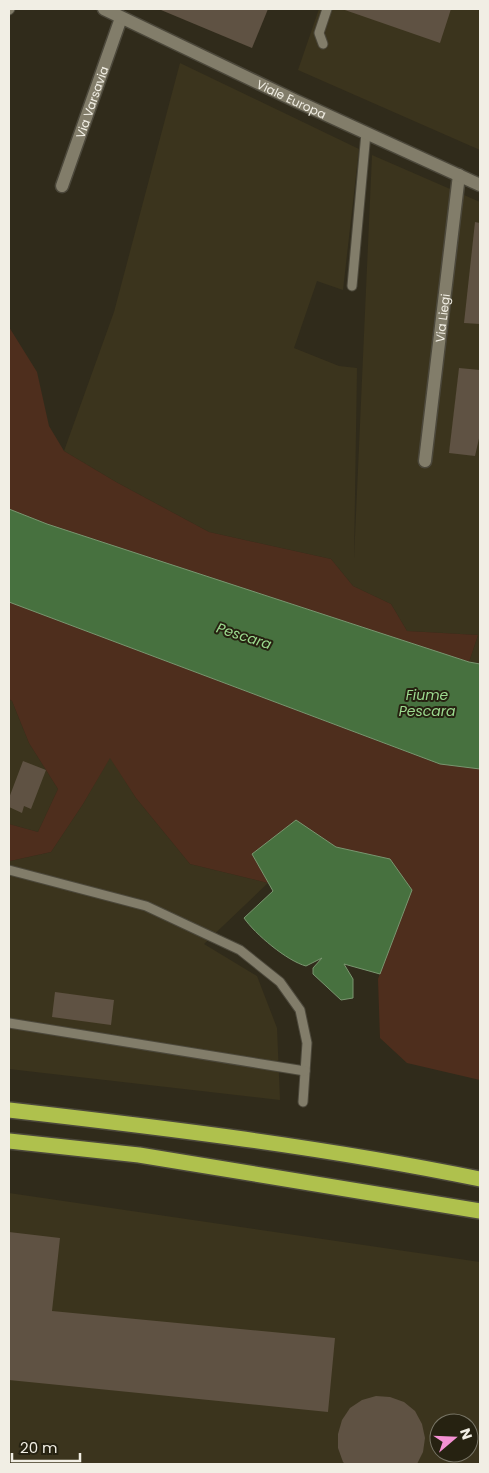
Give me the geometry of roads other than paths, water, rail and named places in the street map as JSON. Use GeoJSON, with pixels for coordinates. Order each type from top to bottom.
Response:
{"type":"FeatureCollection","features":[{"type":"Feature","properties":{"kind":"highway"},"geometry":{"type":"LineString","coordinates":[[9,1110],[177,1129],[415,1166],[480,1179]]}},
{"type":"Feature","properties":{"kind":"highway"},"geometry":{"type":"LineString","coordinates":[[9,1141],[139,1155],[480,1210]]}},
{"type":"Feature","properties":{"kind":"street","name":"Viale Europa"},"geometry":{"type":"LineString","coordinates":[[104,9],[366,133],[460,176],[480,183]]}},
{"type":"Feature","properties":{"kind":"street","name":"Via Varsavia"},"geometry":{"type":"LineString","coordinates":[[62,186],[121,18]]}},
{"type":"Feature","properties":{"kind":"street","name":"Via Liegi"},"geometry":{"type":"LineString","coordinates":[[425,461],[460,176]]}},
{"type":"Feature","properties":{"kind":"lane"},"geometry":{"type":"LineString","coordinates":[[323,44],[319,33],[327,9]]}},
{"type":"Feature","properties":{"kind":"lane"},"geometry":{"type":"LineString","coordinates":[[352,286],[366,133]]}},
{"type":"Feature","properties":{"kind":"lane"},"geometry":{"type":"LineString","coordinates":[[9,870],[146,906],[240,950],[280,982],[300,1010],[307,1043],[303,1102]]}},
{"type":"Feature","properties":{"kind":"lane"},"geometry":{"type":"LineString","coordinates":[[9,1023],[305,1071]]}},
{"type":"Feature","properties":{"kind":"water","name":"Fiume Pescara"},"geometry":{"type":"Polygon","coordinates":[[[9,509],[47,524],[480,664],[480,769],[440,764],[9,602],[9,509]]]}},
{"type":"Feature","properties":{"kind":"water"},"geometry":{"type":"Polygon","coordinates":[[[296,820],[336,847],[390,859],[412,890],[380,974],[344,964],[353,979],[353,998],[341,1000],[313,974],[313,968],[322,958],[306,966],[290,959],[256,932],[244,918],[273,891],[252,854],[296,820]]]}},
{"type":"Feature","properties":{"kind":"water label","name":"Pescara"},"geometry":{"type":"Point","coordinates":[244,636]}}]}
